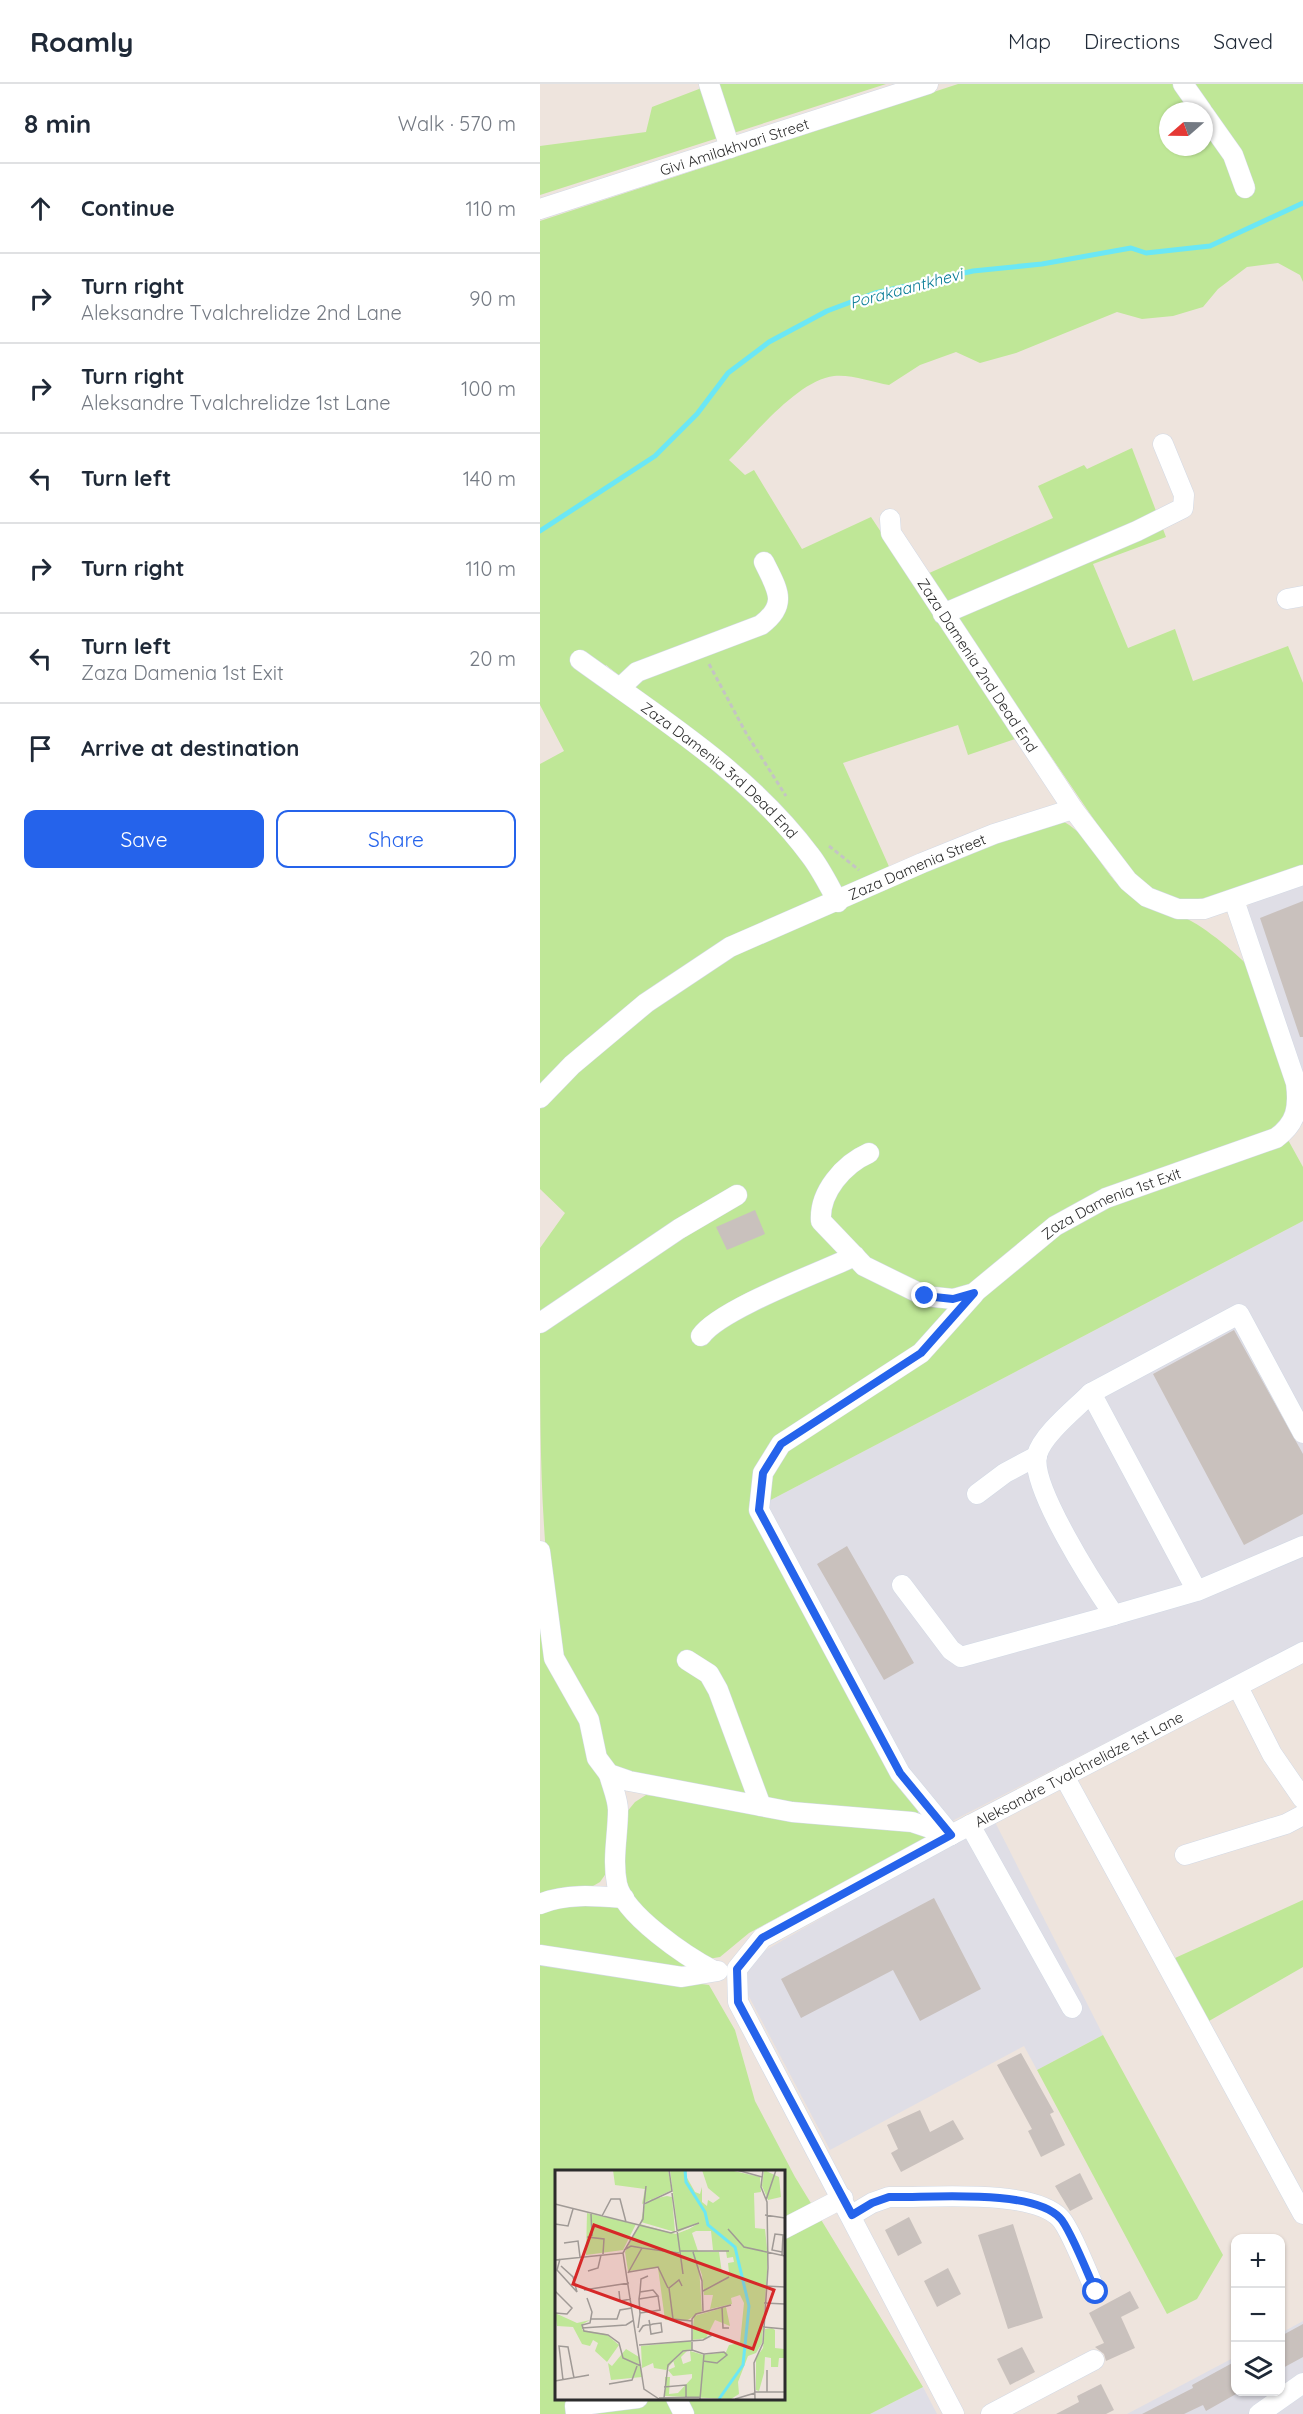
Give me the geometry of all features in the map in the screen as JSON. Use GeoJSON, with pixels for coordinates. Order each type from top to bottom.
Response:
{"type":"FeatureCollection","features":[{"type":"Feature","properties":{"kind":"street"},"geometry":{"type":"LineString","coordinates":[[710,84],[730,148]]}},
{"type":"Feature","properties":{"kind":"street","name":"Givi Amilakhvari Street"},"geometry":{"type":"LineString","coordinates":[[540,209],[928,84]]}},
{"type":"Feature","properties":{"kind":"street"},"geometry":{"type":"LineString","coordinates":[[1183,84],[1196,102]]}},
{"type":"Feature","properties":{"kind":"street"},"geometry":{"type":"LineString","coordinates":[[1213,126],[1233,155],[1245,188]]}},
{"type":"Feature","properties":{"kind":"street"},"geometry":{"type":"LineString","coordinates":[[943,614],[1137,531],[1182,508],[1184,495],[1163,444]]}},
{"type":"Feature","properties":{"kind":"street","name":"Zaza Damenia 2nd Dead End"},"geometry":{"type":"LineString","coordinates":[[890,519],[891,533],[1073,809]]}},
{"type":"Feature","properties":{"kind":"street"},"geometry":{"type":"LineString","coordinates":[[620,688],[637,672],[761,625],[772,617],[779,604],[777,590],[764,562]]}},
{"type":"Feature","properties":{"kind":"street","name":"Zaza Damenia 3rd Dead End"},"geometry":{"type":"LineString","coordinates":[[580,660],[710,755],[766,805],[810,855],[838,902]]}},
{"type":"Feature","properties":{"kind":"street"},"geometry":{"type":"LineString","coordinates":[[1073,809],[1128,881],[1147,897],[1178,909],[1204,909],[1303,875]]}},
{"type":"Feature","properties":{"kind":"street","name":"Zaza Damenia Street"},"geometry":{"type":"LineString","coordinates":[[540,1098],[572,1065],[646,1003],[730,947],[994,834],[1073,809]]}},
{"type":"Feature","properties":{"kind":"street","name":"Zaza Damenia 1st Exit"},"geometry":{"type":"LineString","coordinates":[[869,1153],[852,1160],[827,1192],[820,1209],[821,1221],[864,1266],[925,1296],[953,1299],[974,1293],[1055,1226],[1084,1208],[1106,1198],[1276,1138],[1294,1119],[1299,1104],[1296,1083],[1234,900]]}},
{"type":"Feature","properties":{"kind":"street"},"geometry":{"type":"LineString","coordinates":[[540,1323],[679,1229],[737,1195]]}},
{"type":"Feature","properties":{"kind":"street"},"geometry":{"type":"LineString","coordinates":[[701,1336],[708,1327],[728,1314],[855,1256]]}},
{"type":"Feature","properties":{"kind":"street"},"geometry":{"type":"LineString","coordinates":[[951,1835],[900,1773],[759,1510],[763,1473],[781,1444],[921,1353],[974,1293]]}},
{"type":"Feature","properties":{"kind":"street"},"geometry":{"type":"LineString","coordinates":[[977,1494],[1005,1473],[1037,1456],[1046,1439],[1090,1392],[1239,1314],[1303,1433]]}},
{"type":"Feature","properties":{"kind":"street"},"geometry":{"type":"LineString","coordinates":[[1090,1392],[1197,1591]]}},
{"type":"Feature","properties":{"kind":"street"},"geometry":{"type":"LineString","coordinates":[[1037,1456],[1044,1491],[1074,1551],[1114,1615]]}},
{"type":"Feature","properties":{"kind":"street"},"geometry":{"type":"LineString","coordinates":[[902,1585],[951,1650],[961,1657],[1197,1591],[1303,1546]]}},
{"type":"Feature","properties":{"kind":"street"},"geometry":{"type":"LineString","coordinates":[[540,1551],[554,1658],[590,1720],[597,1758],[609,1774],[618,1808],[615,1860],[618,1886],[628,1906],[691,1959],[714,1971]]}},
{"type":"Feature","properties":{"kind":"street","name":"Aleksandre Tvalchrelidze 1st Lane"},"geometry":{"type":"LineString","coordinates":[[737,1969],[762,1938],[951,1835],[1303,1652]]}},
{"type":"Feature","properties":{"kind":"street"},"geometry":{"type":"LineString","coordinates":[[687,1660],[709,1674],[718,1690],[760,1806]]}},
{"type":"Feature","properties":{"kind":"street"},"geometry":{"type":"LineString","coordinates":[[1238,1687],[1272,1754],[1303,1799]]}},
{"type":"Feature","properties":{"kind":"street"},"geometry":{"type":"LineString","coordinates":[[609,1774],[629,1781],[792,1812],[912,1822],[951,1835]]}},
{"type":"Feature","properties":{"kind":"street"},"geometry":{"type":"LineString","coordinates":[[1064,1776],[1303,2214]]}},
{"type":"Feature","properties":{"kind":"street"},"geometry":{"type":"LineString","coordinates":[[1185,1855],[1286,1824],[1303,1815]]}},
{"type":"Feature","properties":{"kind":"street"},"geometry":{"type":"LineString","coordinates":[[970,1825],[1072,2008]]}},
{"type":"Feature","properties":{"kind":"street"},"geometry":{"type":"LineString","coordinates":[[540,1904],[549,1900],[589,1896],[624,1898]]}},
{"type":"Feature","properties":{"kind":"street"},"geometry":{"type":"LineString","coordinates":[[540,1955],[682,1977],[737,1969],[738,2002],[847,2206],[954,2414]]}},
{"type":"Feature","properties":{"kind":"street"},"geometry":{"type":"LineString","coordinates":[[784,2229],[847,2206],[872,2203],[889,2197],[1018,2198],[1047,2208],[1061,2218],[1096,2292]]}},
{"type":"Feature","properties":{"kind":"street"},"geometry":{"type":"LineString","coordinates":[[990,2414],[1094,2360]]}},
{"type":"Feature","properties":{"kind":"street"},"geometry":{"type":"LineString","coordinates":[[1259,2414],[1303,2383]]}},
{"type":"Feature","properties":{"kind":"street"},"geometry":{"type":"LineString","coordinates":[[575,2406],[624,2399]]}},
{"type":"Feature","properties":{"kind":"street"},"geometry":{"type":"LineString","coordinates":[[676,2399],[684,2414]]}},
{"type":"Feature","properties":{"kind":"path"},"geometry":{"type":"LineString","coordinates":[[700,648],[746,734],[791,804]]}},
{"type":"Feature","properties":{"kind":"path"},"geometry":{"type":"LineString","coordinates":[[821,840],[877,884]]}},
{"type":"Feature","properties":{"kind":"shaded area"},"geometry":{"type":"Polygon","coordinates":[[[1303,883],[1303,1096],[1246,908],[1251,903],[1303,883]]]}},
{"type":"Feature","properties":{"kind":"shaded area"},"geometry":{"type":"Polygon","coordinates":[[[1303,1221],[1303,1642],[950,1822],[921,1822],[765,1503],[1303,1221]]]}},
{"type":"Feature","properties":{"kind":"shaded area"},"geometry":{"type":"Polygon","coordinates":[[[994,1820],[1103,2035],[1037,2070],[1024,2046],[830,2150],[746,1991],[746,1972],[764,1951],[994,1820]]]}},
{"type":"Feature","properties":{"kind":"shaded area"},"geometry":{"type":"Polygon","coordinates":[[[1303,2321],[1303,2414],[1127,2414],[1231,2359],[1231,2396],[1285,2396],[1285,2331],[1303,2321]]]}},
{"type":"Feature","properties":{"kind":"shaded area"},"geometry":{"type":"Polygon","coordinates":[[[923,2387],[937,2414],[870,2414],[923,2387]]]}},
{"type":"Feature","properties":{"kind":"green space"},"geometry":{"type":"Polygon","coordinates":[[[712,84],[886,84],[540,195],[540,146],[646,132],[652,107],[712,84]]]}},
{"type":"Feature","properties":{"kind":"green space"},"geometry":{"type":"Polygon","coordinates":[[[958,84],[1303,84],[1303,282],[1300,275],[1278,263],[1247,267],[1218,289],[1203,307],[1173,316],[1142,319],[1117,312],[1016,353],[980,363],[956,352],[920,365],[889,385],[847,376],[834,376],[820,380],[806,387],[777,410],[729,460],[745,475],[754,470],[802,549],[871,517],[1018,738],[968,755],[958,725],[843,763],[891,871],[838,888],[745,777],[606,665],[599,680],[723,773],[800,850],[830,896],[727,943],[668,976],[602,1029],[540,1088],[540,764],[564,751],[540,705],[540,221],[958,84]]]}},
{"type":"Feature","properties":{"kind":"green space"},"geometry":{"type":"Polygon","coordinates":[[[1132,448],[1166,537],[1093,564],[1128,648],[1175,629],[1193,681],[1288,646],[1303,683],[1303,870],[1226,894],[1183,900],[1165,899],[1151,893],[1131,874],[927,574],[1053,518],[1038,486],[1084,465],[1087,469],[1132,448]]]}},
{"type":"Feature","properties":{"kind":"green space"},"geometry":{"type":"Polygon","coordinates":[[[1058,819],[1069,825],[1086,841],[1114,880],[1131,896],[1193,922],[1221,942],[1254,972],[1291,1091],[1289,1115],[1274,1134],[1157,1170],[1128,1181],[1073,1208],[1049,1225],[991,1276],[966,1288],[938,1291],[930,1303],[958,1308],[977,1302],[1009,1277],[1058,1231],[1101,1208],[1287,1138],[1303,1167],[1303,1221],[765,1503],[905,1768],[921,1822],[902,1817],[788,1808],[763,1799],[619,1772],[601,1750],[594,1721],[564,1668],[558,1652],[544,1532],[540,1329],[666,1242],[741,1197],[738,1187],[540,1317],[540,1248],[565,1213],[540,1189],[540,1107],[585,1061],[680,987],[729,956],[940,861],[1058,819]]]}},
{"type":"Feature","properties":{"kind":"green space"},"geometry":{"type":"Polygon","coordinates":[[[540,1595],[549,1656],[560,1689],[580,1723],[605,1785],[611,1809],[607,1872],[600,1882],[586,1890],[540,1899],[540,1595]]]}},
{"type":"Feature","properties":{"kind":"green space"},"geometry":{"type":"Polygon","coordinates":[[[646,1795],[910,1826],[931,1835],[749,1933],[720,1957],[708,1959],[647,1916],[621,1883],[626,1813],[635,1802],[646,1795]]]}},
{"type":"Feature","properties":{"kind":"green space"},"geometry":{"type":"Polygon","coordinates":[[[1303,1900],[1303,1967],[1209,2021],[1175,1958],[1303,1900]]]}},
{"type":"Feature","properties":{"kind":"green space"},"geometry":{"type":"Polygon","coordinates":[[[610,1903],[626,1911],[691,1964],[679,1967],[540,1950],[540,1912],[558,1907],[610,1903]]]}},
{"type":"Feature","properties":{"kind":"green space"},"geometry":{"type":"Polygon","coordinates":[[[540,1963],[709,1985],[735,2030],[755,2101],[795,2177],[923,2387],[870,2414],[540,2414],[540,1963]]]}},
{"type":"Feature","properties":{"kind":"green space"},"geometry":{"type":"Polygon","coordinates":[[[1103,2035],[1223,2255],[1197,2299],[1167,2314],[1037,2070],[1103,2035]]]}},
{"type":"Feature","properties":{"kind":"building"},"geometry":{"type":"Polygon","coordinates":[[[1303,901],[1303,1037],[1300,1037],[1260,918],[1303,901]]]}},
{"type":"Feature","properties":{"kind":"building"},"geometry":{"type":"Polygon","coordinates":[[[755,1210],[765,1234],[727,1250],[716,1227],[755,1210]]]}},
{"type":"Feature","properties":{"kind":"building"},"geometry":{"type":"Polygon","coordinates":[[[1234,1330],[1303,1454],[1303,1514],[1244,1545],[1153,1374],[1234,1330]]]}},
{"type":"Feature","properties":{"kind":"building"},"geometry":{"type":"Polygon","coordinates":[[[847,1546],[914,1663],[884,1680],[817,1564],[847,1546]]]}},
{"type":"Feature","properties":{"kind":"building"},"geometry":{"type":"Polygon","coordinates":[[[934,1898],[981,1989],[920,2021],[893,1970],[801,2018],[781,1979],[934,1898]]]}},
{"type":"Feature","properties":{"kind":"building"},"geometry":{"type":"Polygon","coordinates":[[[1021,2053],[1054,2112],[1050,2114],[1065,2145],[1041,2157],[1028,2131],[1032,2129],[997,2065],[1021,2053]]]}},
{"type":"Feature","properties":{"kind":"building"},"geometry":{"type":"Polygon","coordinates":[[[920,2110],[930,2132],[953,2120],[964,2139],[901,2172],[891,2153],[898,2149],[887,2125],[920,2110]]]}},
{"type":"Feature","properties":{"kind":"building"},"geometry":{"type":"Polygon","coordinates":[[[1080,2173],[1093,2199],[1070,2211],[1055,2186],[1080,2173]]]}},
{"type":"Feature","properties":{"kind":"building"},"geometry":{"type":"Polygon","coordinates":[[[909,2217],[922,2243],[898,2256],[885,2230],[909,2217]]]}},
{"type":"Feature","properties":{"kind":"building"},"geometry":{"type":"Polygon","coordinates":[[[1013,2224],[1043,2318],[1008,2329],[978,2235],[1013,2224]]]}},
{"type":"Feature","properties":{"kind":"building"},"geometry":{"type":"Polygon","coordinates":[[[948,2268],[961,2294],[937,2307],[924,2281],[948,2268]]]}},
{"type":"Feature","properties":{"kind":"building"},"geometry":{"type":"Polygon","coordinates":[[[1130,2291],[1139,2308],[1121,2317],[1135,2348],[1106,2361],[1104,2354],[1095,2347],[1104,2343],[1089,2313],[1130,2291]]]}},
{"type":"Feature","properties":{"kind":"building"},"geometry":{"type":"Polygon","coordinates":[[[1303,2324],[1303,2357],[1285,2367],[1285,2342],[1285,2334],[1303,2324]]]}},
{"type":"Feature","properties":{"kind":"building"},"geometry":{"type":"Polygon","coordinates":[[[1022,2347],[1035,2372],[1010,2385],[997,2359],[1022,2347]]]}},
{"type":"Feature","properties":{"kind":"building"},"geometry":{"type":"Polygon","coordinates":[[[1231,2364],[1232,2396],[1206,2411],[1203,2405],[1184,2414],[1142,2414],[1193,2388],[1192,2385],[1231,2364]]]}},
{"type":"Feature","properties":{"kind":"building"},"geometry":{"type":"Polygon","coordinates":[[[1101,2384],[1114,2410],[1106,2414],[1056,2414],[1079,2402],[1077,2396],[1101,2384]]]}},
{"type":"Feature","properties":{"kind":"waterway","name":"Porakaantkhevi"},"geometry":{"type":"LineString","coordinates":[[540,531],[655,456],[697,414],[728,373],[769,342],[827,311],[875,293],[973,271],[1042,264],[1131,248],[1146,253],[1210,246],[1303,203]]}},
{"type":"Feature","properties":{"kind":"route"},"geometry":{"type":"LineString","coordinates":[[925,1296],[953,1299],[974,1293],[921,1353],[845,1400],[781,1444],[763,1473],[759,1510],[900,1773],[951,1835],[762,1938],[737,1969],[738,2002],[852,2215],[872,2203],[889,2197],[1018,2198],[1047,2208],[1061,2218],[1096,2292]]}}]}
